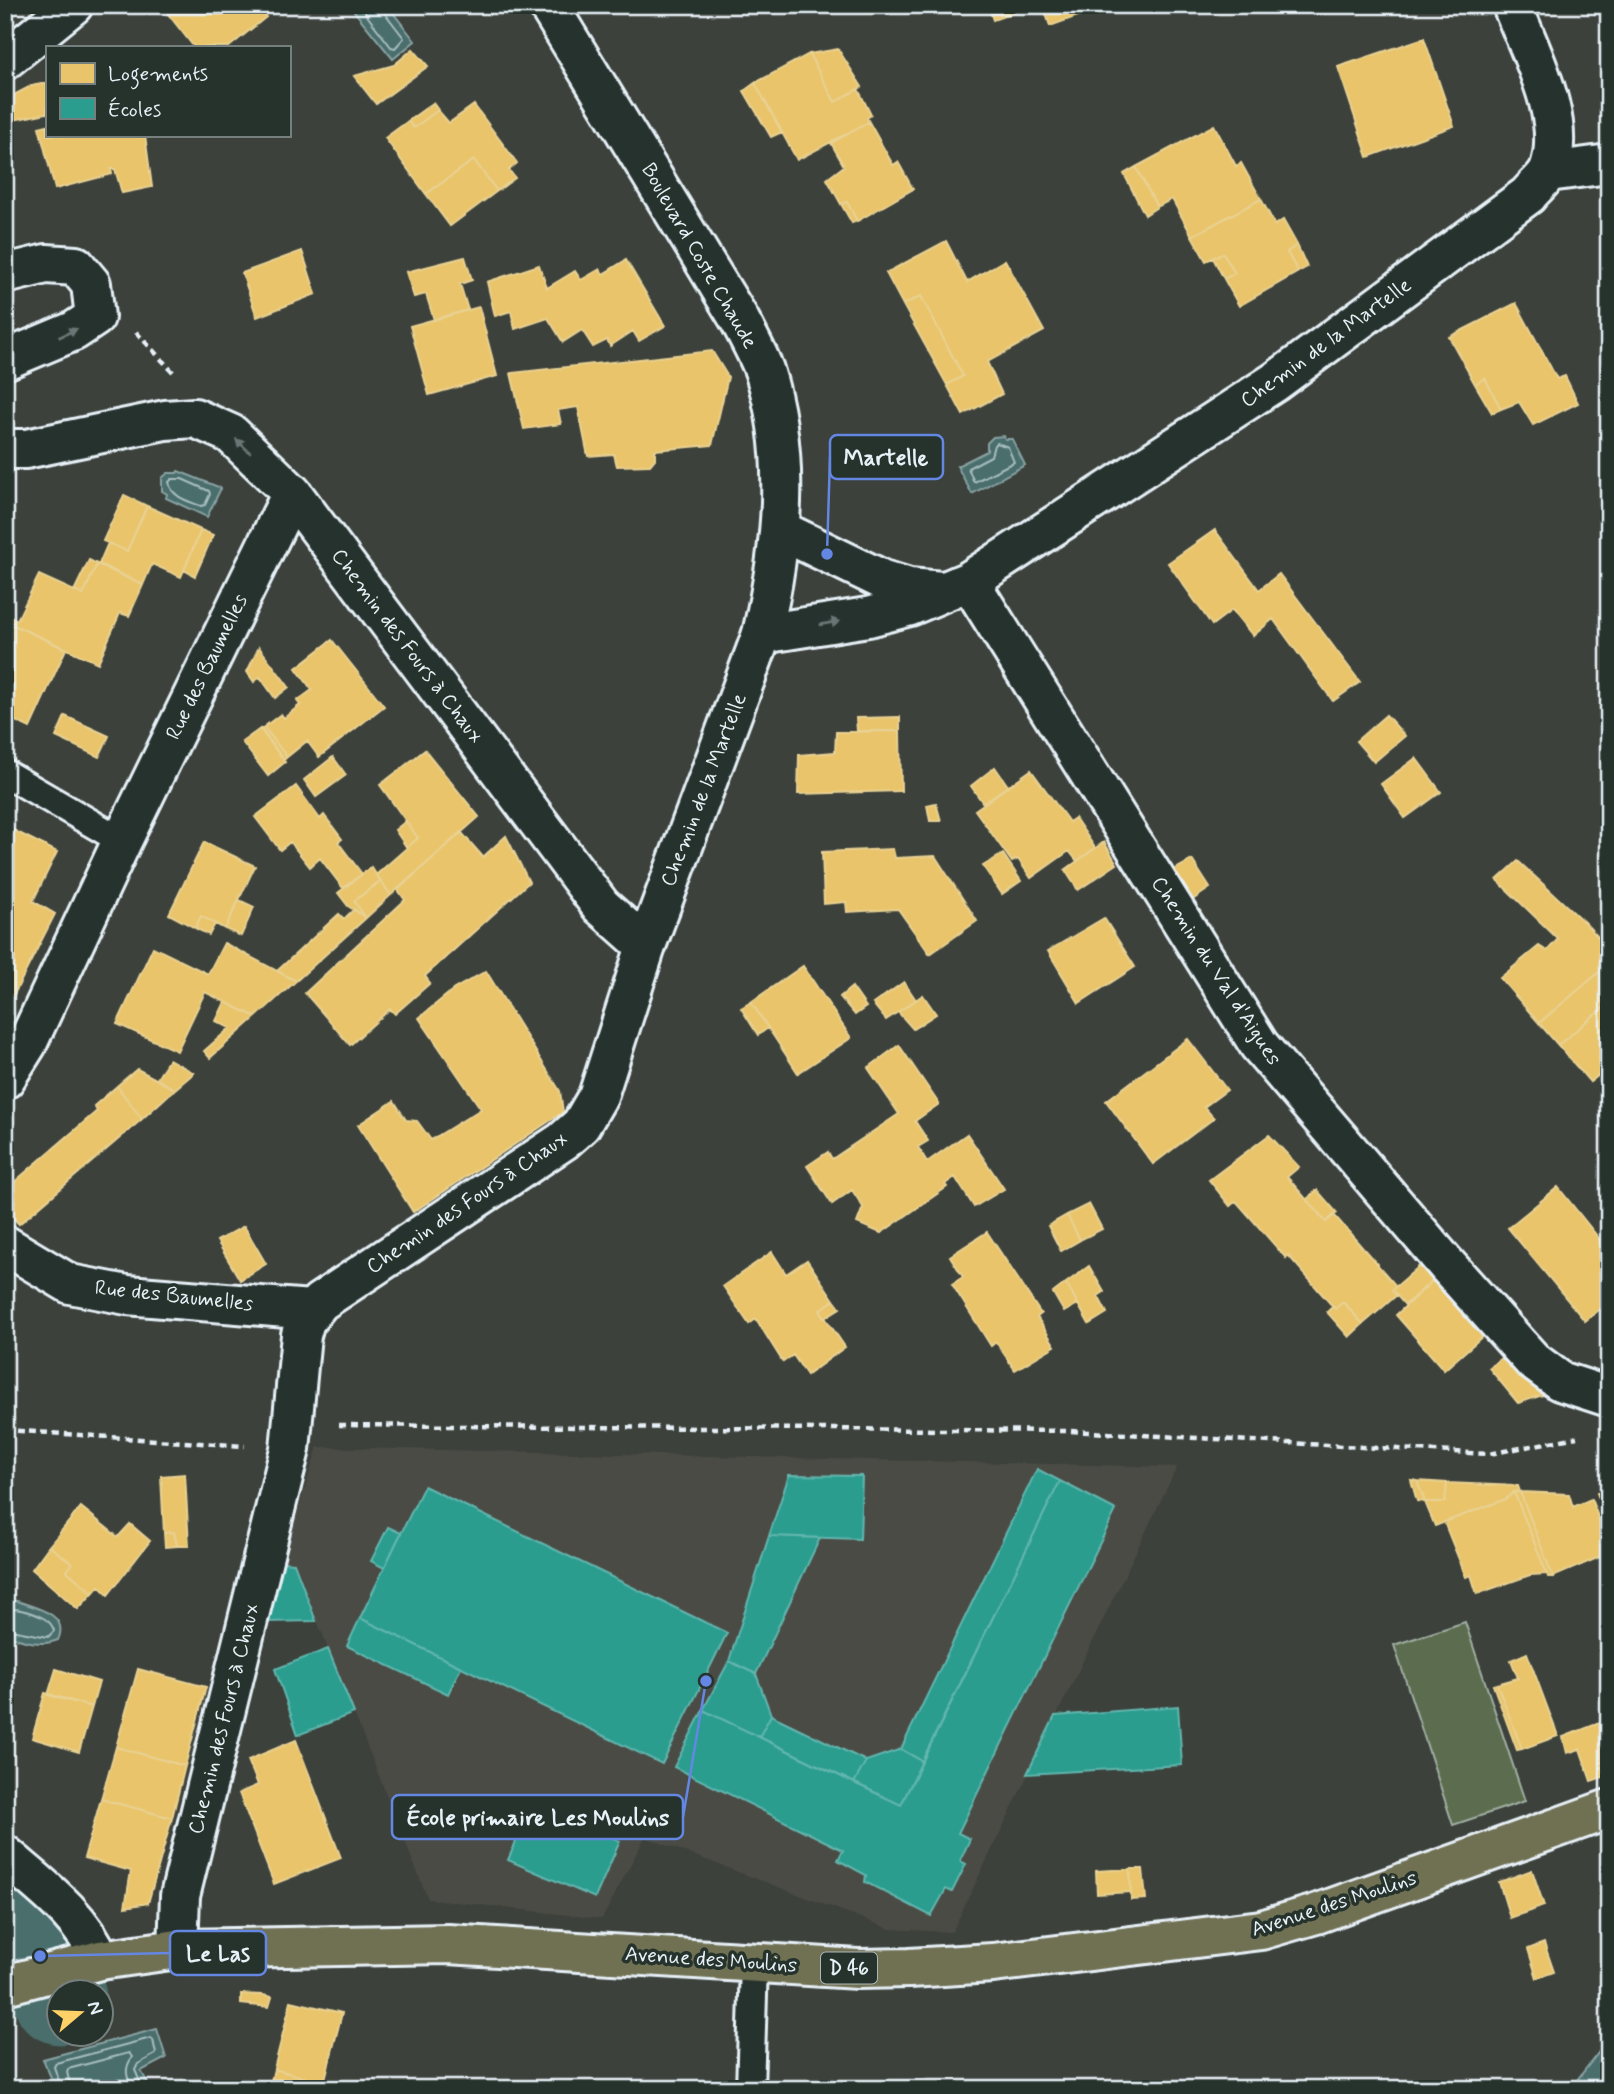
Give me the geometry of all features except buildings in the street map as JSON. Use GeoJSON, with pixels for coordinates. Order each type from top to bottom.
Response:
{"type":"FeatureCollection","features":[{"type":"Feature","properties":{"kind":"main road","name":"Avenue des Moulins"},"geometry":{"type":"LineString","coordinates":[[12,1983],[84,1964],[178,1949],[448,1944],[858,1969],[951,1966],[1119,1949],[1261,1930],[1316,1914],[1609,1809]]}},
{"type":"Feature","properties":{"kind":"street"},"geometry":{"type":"LineString","coordinates":[[5,60],[74,5]]}},
{"type":"Feature","properties":{"kind":"street","name":"Boulevard Coste Chaude"},"geometry":{"type":"LineString","coordinates":[[548,5],[738,317],[763,369],[774,410],[782,467],[780,530]]}},
{"type":"Feature","properties":{"kind":"street","name":"Chemin de la Martelle"},"geometry":{"type":"LineString","coordinates":[[762,634],[868,617],[910,606],[957,586],[1275,382],[1528,195],[1548,172],[1556,138],[1550,105],[1512,5]]}},
{"type":"Feature","properties":{"kind":"street"},"geometry":{"type":"LineString","coordinates":[[1548,172],[1609,164]]}},
{"type":"Feature","properties":{"kind":"street"},"geometry":{"type":"LineString","coordinates":[[5,274],[46,264],[76,266],[91,284],[95,317],[74,331],[5,360]]}},
{"type":"Feature","properties":{"kind":"street","name":"Chemin des Fours à Chaux"},"geometry":{"type":"LineString","coordinates":[[5,449],[26,449],[165,420],[195,418],[231,434],[292,493],[601,906],[646,946],[606,1075],[598,1096],[581,1125],[563,1142],[320,1302],[305,1321],[299,1349],[290,1449],[180,1896],[178,1949]]}},
{"type":"Feature","properties":{"kind":"street","name":"Rue des Baumelles"},"geometry":{"type":"LineString","coordinates":[[5,1079],[27,1044],[122,841],[292,493]]}},
{"type":"Feature","properties":{"kind":"street"},"geometry":{"type":"LineString","coordinates":[[780,530],[883,580],[909,589],[957,586]]}},
{"type":"Feature","properties":{"kind":"street","name":"Chemin de la Martelle"},"geometry":{"type":"LineString","coordinates":[[646,946],[762,634],[774,584],[780,530]]}},
{"type":"Feature","properties":{"kind":"street","name":"Chemin du Val d'Aigues"},"geometry":{"type":"LineString","coordinates":[[957,586],[1259,1045],[1446,1264],[1533,1361],[1560,1381],[1609,1397]]}},
{"type":"Feature","properties":{"kind":"street","name":"Rue des Baumelles"},"geometry":{"type":"LineString","coordinates":[[5,1245],[70,1284],[127,1295],[312,1310]]}},
{"type":"Feature","properties":{"kind":"street"},"geometry":{"type":"LineString","coordinates":[[5,1855],[58,1900],[80,1924],[94,1946],[84,1964]]}},
{"type":"Feature","properties":{"kind":"lane"},"geometry":{"type":"LineString","coordinates":[[5,773],[122,841]]}},
{"type":"Feature","properties":{"kind":"lane"},"geometry":{"type":"LineString","coordinates":[[750,2089],[754,1964]]}},
{"type":"Feature","properties":{"kind":"path"},"geometry":{"type":"LineString","coordinates":[[91,284],[175,374]]}},
{"type":"Feature","properties":{"kind":"path"},"geometry":{"type":"LineString","coordinates":[[331,1425],[1070,1431],[1489,1454],[1581,1436]]}},
{"type":"Feature","properties":{"kind":"path"},"geometry":{"type":"LineString","coordinates":[[5,1430],[249,1447]]}},
{"type":"Feature","properties":{"kind":"shaded area"},"geometry":{"type":"Polygon","coordinates":[[[318,1447],[1177,1467],[952,1932],[890,1929],[645,1837],[602,1919],[428,1899],[294,1563],[282,1562],[318,1447]]]}},
{"type":"Feature","properties":{"kind":"green space"},"geometry":{"type":"Polygon","coordinates":[[[1465,1622],[1525,1801],[1453,1825],[1394,1645],[1465,1622]]]}},
{"type":"Feature","properties":{"kind":"water"},"geometry":{"type":"Polygon","coordinates":[[[357,5],[387,5],[415,41],[393,59],[354,11],[358,8],[357,5]]]}},
{"type":"Feature","properties":{"kind":"water"},"geometry":{"type":"Polygon","coordinates":[[[1004,436],[1005,439],[1012,439],[1025,465],[972,494],[957,466],[987,451],[987,443],[993,437],[1004,436]]]}},
{"type":"Feature","properties":{"kind":"water"},"geometry":{"type":"Polygon","coordinates":[[[178,471],[221,488],[207,517],[166,498],[167,494],[162,491],[162,478],[168,473],[178,471]]]}},
{"type":"Feature","properties":{"kind":"water"},"geometry":{"type":"Polygon","coordinates":[[[17,1601],[49,1613],[55,1618],[60,1631],[58,1640],[31,1642],[5,1634],[5,1602],[17,1601]]]}},
{"type":"Feature","properties":{"kind":"water"},"geometry":{"type":"Polygon","coordinates":[[[5,1896],[39,1924],[5,1934],[5,1896]]]}},
{"type":"Feature","properties":{"kind":"water"},"geometry":{"type":"Polygon","coordinates":[[[157,2029],[166,2058],[141,2071],[151,2089],[56,2089],[43,2059],[85,2048],[116,2048],[116,2040],[157,2029]]]}},
{"type":"Feature","properties":{"kind":"water"},"geometry":{"type":"Polygon","coordinates":[[[1609,2039],[1609,2089],[1570,2089],[1609,2039]]]}},
{"type":"Feature","properties":{"kind":"waterway"},"geometry":{"type":"LineString","coordinates":[[5,1937],[40,1956],[51,1979]]}},
{"type":"Feature","properties":{"kind":"place","name":"Martelle"},"geometry":{"type":"Point","coordinates":[827,554]}},
{"type":"Feature","properties":{"kind":"place","name":"École primaire Les Moulins"},"geometry":{"type":"Point","coordinates":[706,1681]}},
{"type":"Feature","properties":{"kind":"place","name":"Le Las"},"geometry":{"type":"Point","coordinates":[40,1956]}}]}
